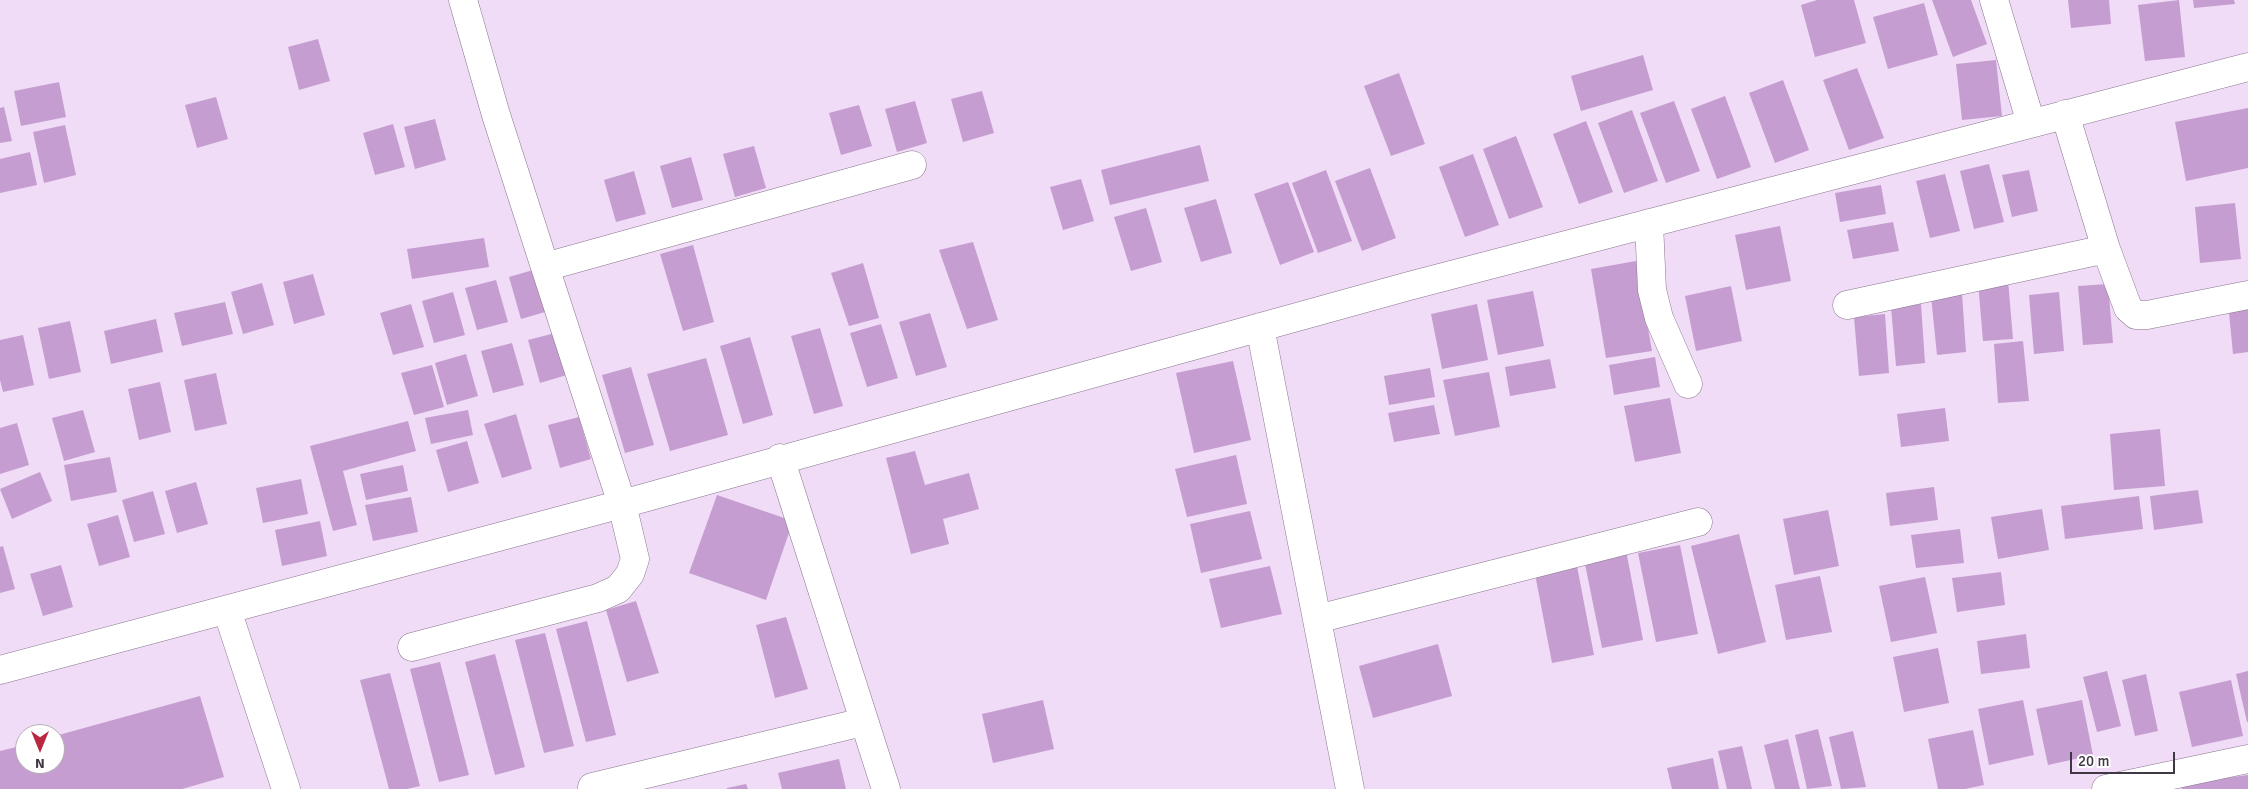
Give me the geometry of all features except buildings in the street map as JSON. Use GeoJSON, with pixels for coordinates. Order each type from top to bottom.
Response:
{"type":"FeatureCollection","features":[{"type":"Feature","properties":{"kind":"street"},"geometry":{"type":"LineString","coordinates":[[412,647],[598,598],[618,589],[630,574],[635,559],[622,504],[496,115],[463,0]]}},
{"type":"Feature","properties":{"kind":"street"},"geometry":{"type":"LineString","coordinates":[[1994,0],[2031,123]]}},
{"type":"Feature","properties":{"kind":"street"},"geometry":{"type":"LineString","coordinates":[[0,670],[622,504],[780,458],[1260,327],[1649,223],[2248,67]]}},
{"type":"Feature","properties":{"kind":"street"},"geometry":{"type":"LineString","coordinates":[[2065,114],[2106,249],[2128,308],[2136,315],[2147,315],[2248,294]]}},
{"type":"Feature","properties":{"kind":"street"},"geometry":{"type":"LineString","coordinates":[[545,267],[912,166]]}},
{"type":"Feature","properties":{"kind":"street"},"geometry":{"type":"LineString","coordinates":[[1649,223],[1654,299],[1659,318],[1688,384]]}},
{"type":"Feature","properties":{"kind":"street"},"geometry":{"type":"LineString","coordinates":[[1847,305],[2106,249]]}},
{"type":"Feature","properties":{"kind":"street"},"geometry":{"type":"LineString","coordinates":[[1260,327],[1350,789]]}},
{"type":"Feature","properties":{"kind":"street"},"geometry":{"type":"LineString","coordinates":[[780,458],[886,789]]}},
{"type":"Feature","properties":{"kind":"street"},"geometry":{"type":"LineString","coordinates":[[1317,619],[1698,522]]}},
{"type":"Feature","properties":{"kind":"street"},"geometry":{"type":"LineString","coordinates":[[227,610],[286,789]]}},
{"type":"Feature","properties":{"kind":"street"},"geometry":{"type":"LineString","coordinates":[[592,787],[863,722]]}},
{"type":"Feature","properties":{"kind":"street"},"geometry":{"type":"LineString","coordinates":[[2106,789],[2143,785],[2248,759]]}}]}
